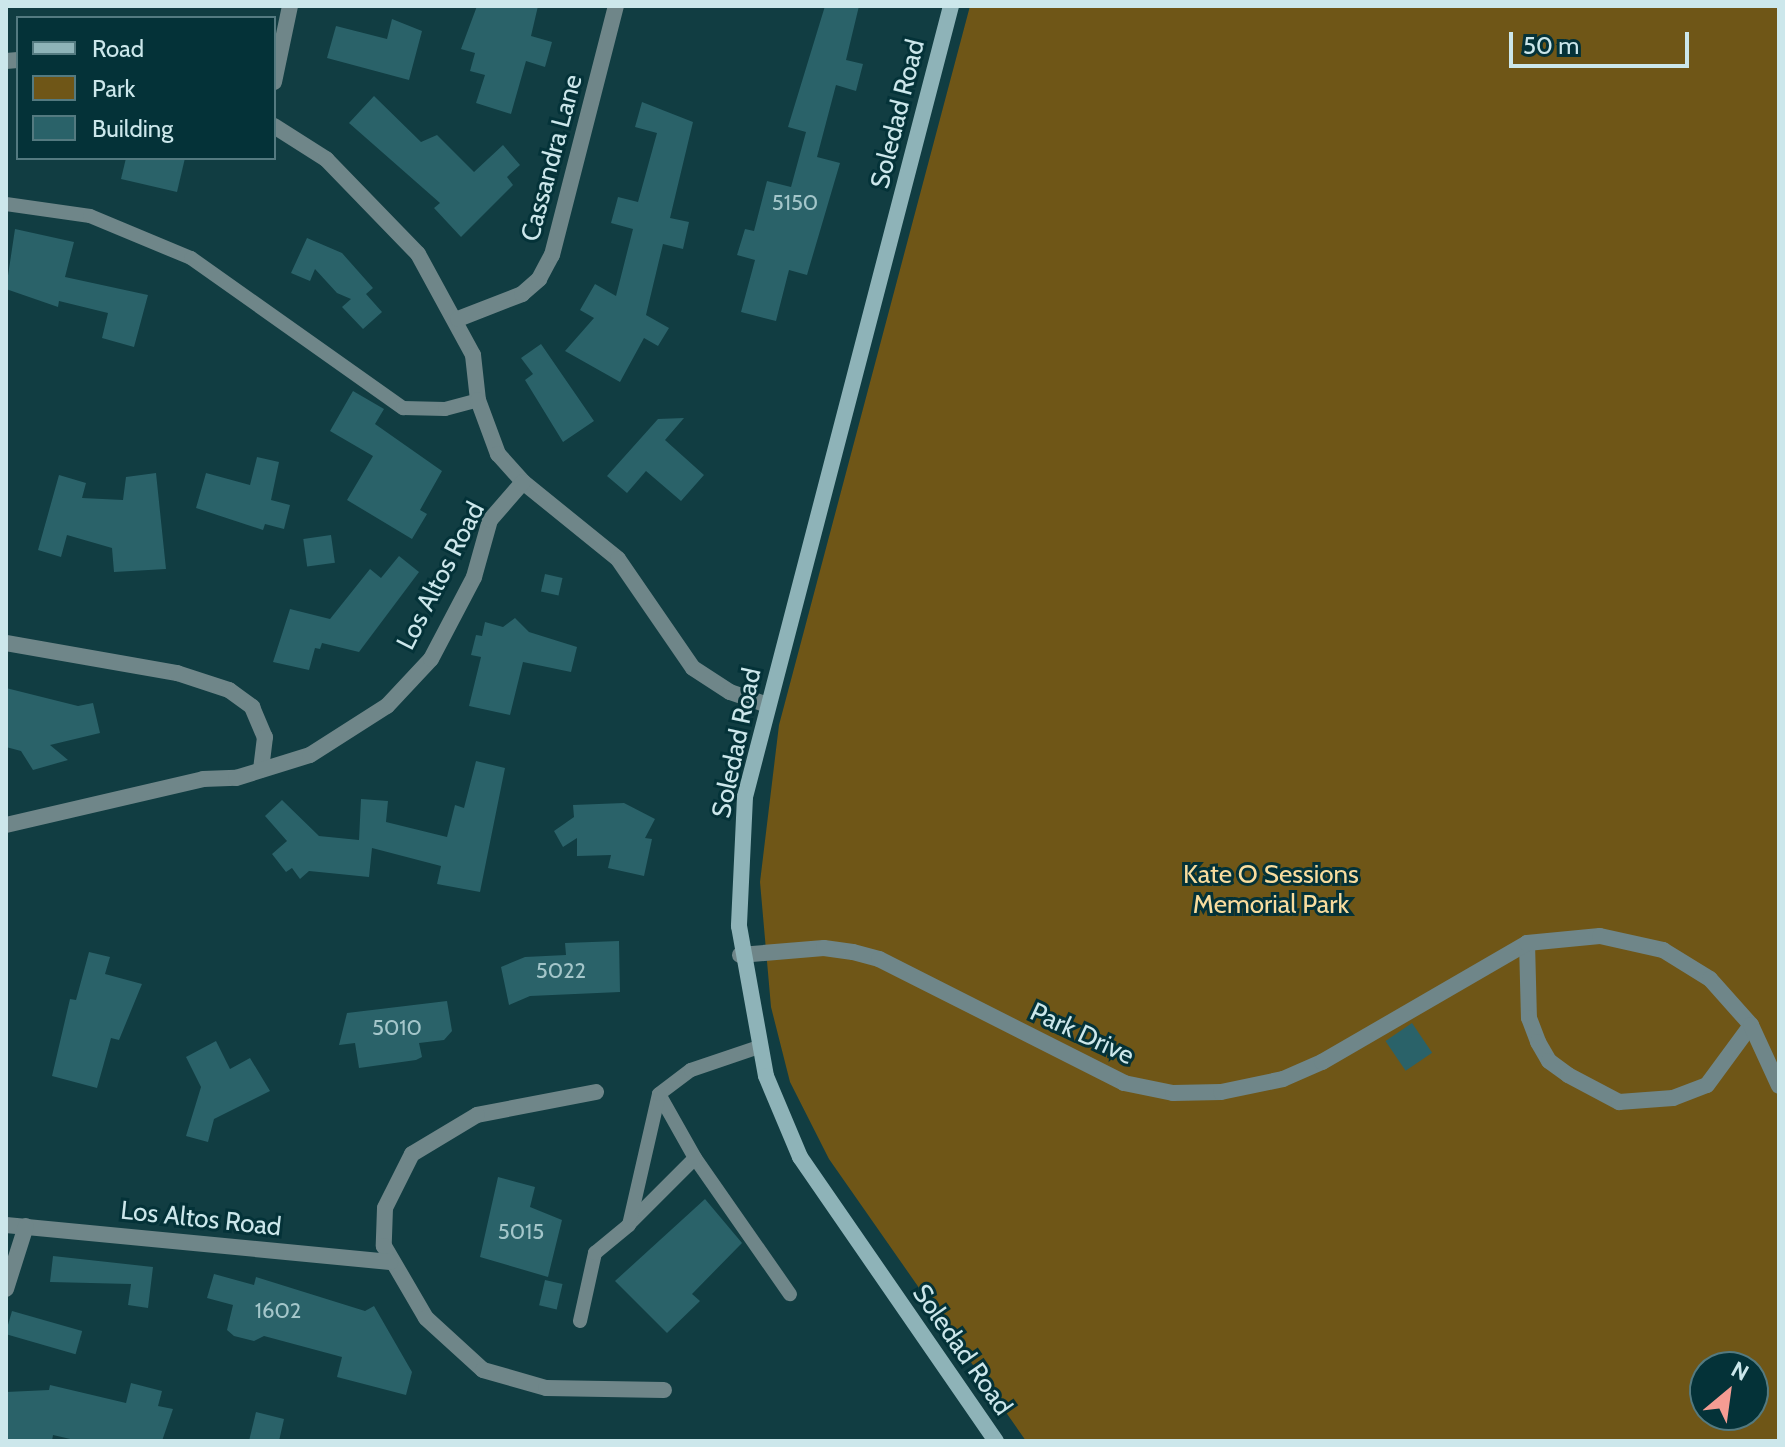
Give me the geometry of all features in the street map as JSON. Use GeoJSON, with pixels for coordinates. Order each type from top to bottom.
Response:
{"type":"FeatureCollection","features":[{"type":"Feature","properties":{"kind":"street"},"geometry":{"type":"LineString","coordinates":[[276,72],[290,6]]}},
{"type":"Feature","properties":{"kind":"street","name":"Cassandra Lane"},"geometry":{"type":"LineString","coordinates":[[458,319],[522,294],[539,279],[552,255],[616,6]]}},
{"type":"Feature","properties":{"kind":"street","name":"Soledad Road"},"geometry":{"type":"LineString","coordinates":[[951,6],[799,600],[767,705],[745,797],[737,879],[740,955],[759,1047],[800,1157],[996,1441]]}},
{"type":"Feature","properties":{"kind":"street"},"geometry":{"type":"LineString","coordinates":[[276,127],[326,159],[375,204],[418,254],[458,319],[473,355],[478,400],[498,454],[523,482],[618,559],[693,668],[730,692],[767,705]]}},
{"type":"Feature","properties":{"kind":"street","name":"Los Altos Road"},"geometry":{"type":"LineString","coordinates":[[6,825],[261,770],[310,755],[387,706],[431,659],[474,577],[490,520],[523,482]]}},
{"type":"Feature","properties":{"kind":"street"},"geometry":{"type":"LineString","coordinates":[[6,643],[177,673],[229,690],[252,707],[265,737],[261,770]]}},
{"type":"Feature","properties":{"kind":"street","name":"Park Drive"},"geometry":{"type":"LineString","coordinates":[[740,955],[824,948],[879,959],[1124,1083],[1173,1093],[1221,1092],[1283,1079],[1322,1062],[1527,943],[1600,936],[1663,950],[1710,979],[1751,1025],[1779,1086]]}},
{"type":"Feature","properties":{"kind":"street"},"geometry":{"type":"LineString","coordinates":[[1527,943],[1529,1018],[1538,1042],[1549,1061],[1568,1075],[1619,1102],[1673,1098],[1707,1085],[1751,1025]]}},
{"type":"Feature","properties":{"kind":"street"},"geometry":{"type":"LineString","coordinates":[[596,1092],[477,1115],[412,1154],[385,1208],[384,1246],[390,1262],[426,1318],[483,1370],[546,1388],[664,1390]]}},
{"type":"Feature","properties":{"kind":"street","name":"Los Altos Road"},"geometry":{"type":"LineString","coordinates":[[6,1225],[390,1262]]}},
{"type":"Feature","properties":{"kind":"street"},"geometry":{"type":"LineString","coordinates":[[6,1289],[26,1226]]}},
{"type":"Feature","properties":{"kind":"lane"},"geometry":{"type":"LineString","coordinates":[[6,204],[90,216],[191,258],[403,408],[445,409],[478,400]]}},
{"type":"Feature","properties":{"kind":"lane"},"geometry":{"type":"LineString","coordinates":[[629,1225],[659,1094],[691,1070],[759,1047]]}},
{"type":"Feature","properties":{"kind":"lane"},"geometry":{"type":"LineString","coordinates":[[659,1094],[695,1158],[790,1294]]}},
{"type":"Feature","properties":{"kind":"lane"},"geometry":{"type":"LineString","coordinates":[[580,1321],[595,1253],[629,1225],[695,1158]]}},
{"type":"Feature","properties":{"kind":"green space","name":"Kate O Sessions Memorial Park"},"geometry":{"type":"Polygon","coordinates":[[[970,6],[1779,6],[1779,1441],[1026,1441],[829,1159],[790,1082],[771,1007],[760,882],[779,725],[970,6]]]}},
{"type":"Feature","properties":{"kind":"building"},"geometry":{"type":"Polygon","coordinates":[[[477,6],[538,6],[531,36],[552,42],[545,67],[526,61],[511,114],[476,103],[485,75],[470,71],[475,53],[461,49],[477,6]]]}},
{"type":"Feature","properties":{"kind":"building"},"geometry":{"type":"Polygon","coordinates":[[[825,6],[859,6],[846,60],[863,64],[856,91],[836,85],[817,157],[840,163],[807,275],[789,270],[776,321],[741,312],[755,260],[737,255],[745,229],[754,231],[767,181],[791,187],[806,132],[788,127],[825,6]]]}},
{"type":"Feature","properties":{"kind":"building"},"geometry":{"type":"Polygon","coordinates":[[[392,19],[422,31],[409,80],[327,58],[336,26],[387,39],[392,19]]]}},
{"type":"Feature","properties":{"kind":"building"},"geometry":{"type":"Polygon","coordinates":[[[374,96],[421,142],[437,135],[474,172],[503,145],[520,165],[507,177],[513,185],[461,237],[434,208],[440,203],[349,123],[374,96]]]}},
{"type":"Feature","properties":{"kind":"building"},"geometry":{"type":"Polygon","coordinates":[[[642,102],[693,122],[670,218],[689,222],[683,249],[663,244],[646,315],[669,328],[658,346],[644,338],[620,382],[565,351],[594,318],[580,310],[595,284],[616,296],[633,229],[611,223],[618,197],[638,202],[657,133],[635,127],[642,102]]]}},
{"type":"Feature","properties":{"kind":"building"},"geometry":{"type":"Polygon","coordinates":[[[126,160],[185,160],[177,192],[121,179],[126,160]]]}},
{"type":"Feature","properties":{"kind":"building"},"geometry":{"type":"Polygon","coordinates":[[[15,229],[74,242],[65,277],[148,295],[134,347],[102,338],[108,313],[59,301],[58,307],[6,289],[15,229]]]}},
{"type":"Feature","properties":{"kind":"building"},"geometry":{"type":"Polygon","coordinates":[[[307,238],[342,253],[373,288],[366,294],[382,312],[363,329],[342,307],[351,299],[337,293],[315,269],[310,281],[291,273],[307,238]]]}},
{"type":"Feature","properties":{"kind":"building"},"geometry":{"type":"Polygon","coordinates":[[[541,344],[594,421],[563,442],[525,380],[533,374],[521,358],[541,344]]]}},
{"type":"Feature","properties":{"kind":"building"},"geometry":{"type":"Polygon","coordinates":[[[353,391],[384,409],[375,424],[442,471],[420,510],[427,514],[412,539],[347,500],[373,456],[330,431],[353,391]]]}},
{"type":"Feature","properties":{"kind":"building"},"geometry":{"type":"Polygon","coordinates":[[[684,418],[665,440],[704,475],[681,501],[646,471],[627,493],[607,476],[658,419],[684,418]]]}},
{"type":"Feature","properties":{"kind":"building"},"geometry":{"type":"Polygon","coordinates":[[[257,457],[279,462],[271,500],[290,505],[284,529],[265,524],[263,530],[196,508],[206,473],[250,485],[257,457]]]}},
{"type":"Feature","properties":{"kind":"building"},"geometry":{"type":"Polygon","coordinates":[[[156,473],[166,569],[114,572],[112,548],[67,535],[61,557],[38,550],[59,475],[86,483],[82,498],[123,500],[126,477],[156,473]]]}},
{"type":"Feature","properties":{"kind":"building"},"geometry":{"type":"Polygon","coordinates":[[[331,535],[335,563],[307,567],[303,539],[331,535]]]}},
{"type":"Feature","properties":{"kind":"building"},"geometry":{"type":"Polygon","coordinates":[[[399,556],[419,572],[359,652],[322,643],[320,649],[315,648],[309,670],[273,662],[290,609],[330,619],[370,569],[381,578],[399,556]]]}},
{"type":"Feature","properties":{"kind":"building"},"geometry":{"type":"Polygon","coordinates":[[[545,574],[563,578],[558,596],[541,592],[545,574]]]}},
{"type":"Feature","properties":{"kind":"building"},"geometry":{"type":"Polygon","coordinates":[[[515,618],[529,632],[577,647],[571,672],[523,662],[510,715],[469,706],[481,657],[471,655],[476,635],[482,636],[485,622],[503,627],[515,618]]]}},
{"type":"Feature","properties":{"kind":"building"},"geometry":{"type":"Polygon","coordinates":[[[6,688],[78,706],[93,703],[100,733],[50,745],[68,760],[33,770],[21,751],[6,747],[6,688]]]}},
{"type":"Feature","properties":{"kind":"building"},"geometry":{"type":"Polygon","coordinates":[[[476,761],[505,768],[480,892],[437,884],[441,866],[372,848],[369,877],[309,871],[300,879],[292,868],[286,872],[272,854],[287,841],[265,816],[282,800],[319,836],[359,840],[361,799],[388,801],[386,822],[447,837],[455,805],[464,808],[476,761]]]}},
{"type":"Feature","properties":{"kind":"building"},"geometry":{"type":"Polygon","coordinates":[[[624,803],[655,819],[645,838],[652,839],[644,876],[608,868],[611,855],[577,856],[577,838],[563,847],[554,831],[574,817],[573,805],[624,803]]]}},
{"type":"Feature","properties":{"kind":"building"},"geometry":{"type":"Polygon","coordinates":[[[619,941],[620,992],[530,996],[509,1005],[501,967],[525,957],[566,955],[565,943],[619,941]]]}},
{"type":"Feature","properties":{"kind":"building"},"geometry":{"type":"Polygon","coordinates":[[[89,952],[110,957],[105,974],[142,984],[119,1040],[111,1038],[97,1088],[52,1076],[70,999],[76,1000],[89,952]]]}},
{"type":"Feature","properties":{"kind":"building"},"geometry":{"type":"Polygon","coordinates":[[[447,1001],[452,1031],[444,1040],[419,1043],[422,1057],[416,1060],[359,1068],[355,1043],[339,1045],[347,1013],[447,1001]]]}},
{"type":"Feature","properties":{"kind":"building"},"geometry":{"type":"Polygon","coordinates":[[[1412,1023],[1432,1053],[1406,1071],[1385,1041],[1412,1023]]]}},
{"type":"Feature","properties":{"kind":"building"},"geometry":{"type":"Polygon","coordinates":[[[216,1041],[230,1069],[250,1058],[270,1091],[214,1119],[208,1142],[186,1136],[201,1087],[186,1057],[216,1041]]]}},
{"type":"Feature","properties":{"kind":"building"},"geometry":{"type":"Polygon","coordinates":[[[498,1177],[535,1187],[530,1207],[562,1220],[548,1277],[480,1257],[498,1177]]]}},
{"type":"Feature","properties":{"kind":"building"},"geometry":{"type":"Polygon","coordinates":[[[705,1199],[742,1243],[692,1294],[700,1301],[667,1333],[615,1281],[705,1199]]]}},
{"type":"Feature","properties":{"kind":"building"},"geometry":{"type":"Polygon","coordinates":[[[53,1256],[153,1267],[148,1308],[128,1305],[131,1284],[50,1282],[53,1256]]]}},
{"type":"Feature","properties":{"kind":"building"},"geometry":{"type":"Polygon","coordinates":[[[214,1274],[254,1285],[256,1277],[365,1311],[374,1306],[412,1372],[406,1395],[337,1377],[342,1357],[264,1336],[254,1341],[234,1336],[227,1330],[233,1305],[207,1298],[214,1274]]]}},
{"type":"Feature","properties":{"kind":"building"},"geometry":{"type":"Polygon","coordinates":[[[545,1280],[563,1284],[557,1309],[539,1305],[545,1280]]]}},
{"type":"Feature","properties":{"kind":"building"},"geometry":{"type":"Polygon","coordinates":[[[12,1311],[82,1331],[76,1354],[6,1334],[12,1311]]]}},
{"type":"Feature","properties":{"kind":"building"},"geometry":{"type":"Polygon","coordinates":[[[131,1383],[162,1391],[158,1406],[173,1409],[162,1441],[79,1441],[53,1435],[52,1441],[7,1441],[6,1392],[49,1390],[50,1385],[126,1403],[131,1383]]]}},
{"type":"Feature","properties":{"kind":"building"},"geometry":{"type":"Polygon","coordinates":[[[256,1412],[284,1419],[279,1441],[249,1441],[256,1412]]]}}]}
